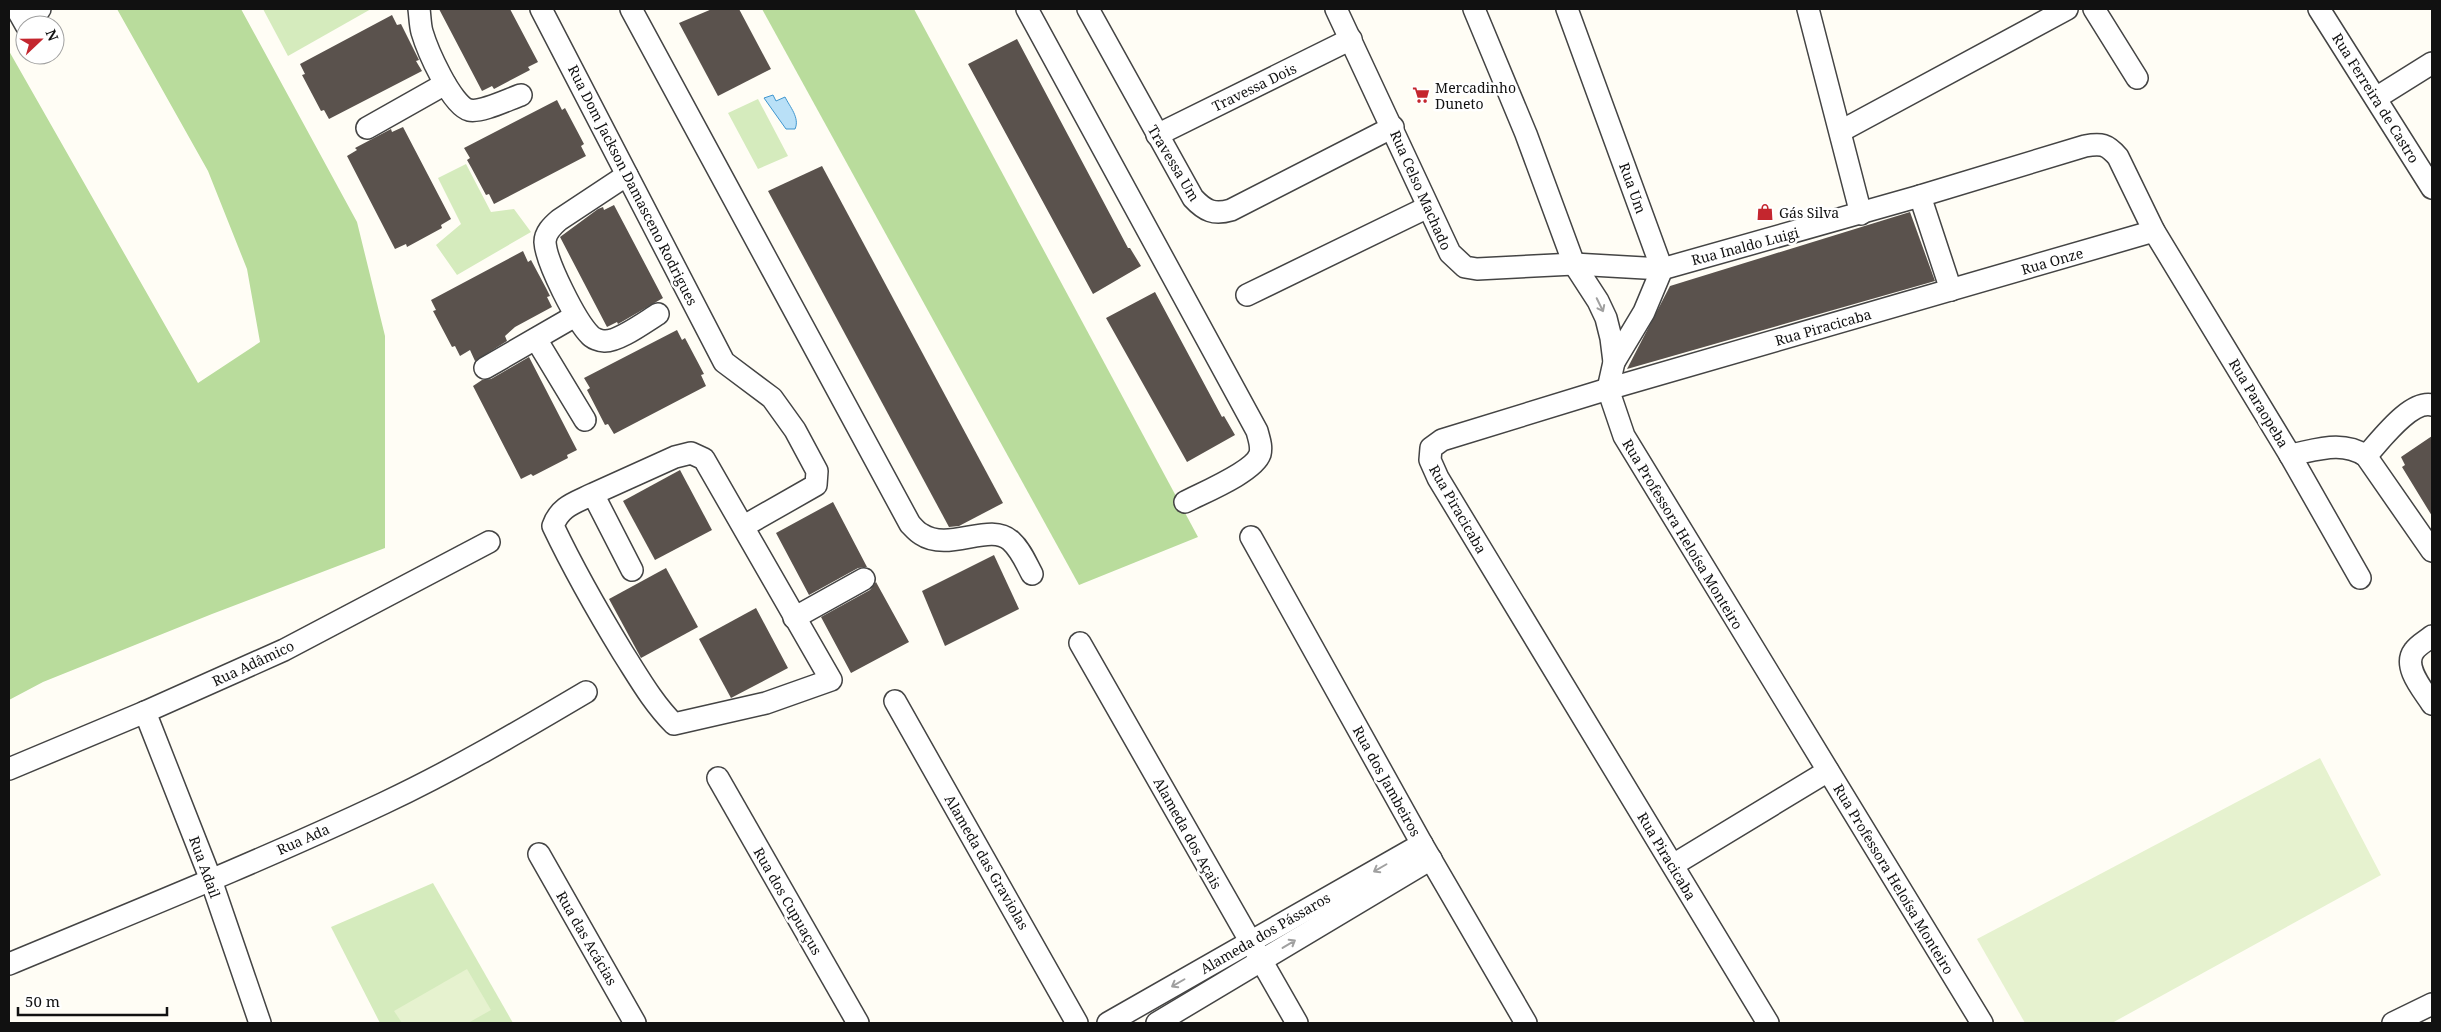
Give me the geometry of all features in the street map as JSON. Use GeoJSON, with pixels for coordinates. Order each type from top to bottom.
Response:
{"type":"FeatureCollection","features":[{"type":"Feature","properties":{"kind":"street"},"geometry":{"type":"LineString","coordinates":[[17,9],[26,25],[40,9]]}},
{"type":"Feature","properties":{"kind":"street"},"geometry":{"type":"LineString","coordinates":[[419,9],[422,32],[445,84],[460,105],[470,110],[483,108],[521,95]]}},
{"type":"Feature","properties":{"kind":"street","name":"Rua Dom Jackson Damasceno Rodrigues"},"geometry":{"type":"LineString","coordinates":[[541,9],[724,362],[772,398],[795,430],[817,472],[816,485],[744,526]]}},
{"type":"Feature","properties":{"kind":"street"},"geometry":{"type":"LineString","coordinates":[[631,9],[910,524],[921,535],[938,541],[993,534],[1003,535],[1020,551],[1032,574]]}},
{"type":"Feature","properties":{"kind":"street"},"geometry":{"type":"LineString","coordinates":[[1027,9],[1257,432],[1261,447],[1259,457],[1248,468],[1184,502]]}},
{"type":"Feature","properties":{"kind":"street","name":"Travessa Um"},"geometry":{"type":"LineString","coordinates":[[1088,9],[1193,198],[1201,207],[1212,213],[1231,210],[1393,127]]}},
{"type":"Feature","properties":{"kind":"street","name":"Rua Celso Machado"},"geometry":{"type":"LineString","coordinates":[[1336,9],[1393,127],[1450,253],[1465,267],[1478,269],[1574,264]]}},
{"type":"Feature","properties":{"kind":"street"},"geometry":{"type":"LineString","coordinates":[[1474,9],[1526,134],[1574,264],[1598,301],[1606,318],[1614,362]]}},
{"type":"Feature","properties":{"kind":"street","name":"Rua Um"},"geometry":{"type":"LineString","coordinates":[[1567,9],[1662,269]]}},
{"type":"Feature","properties":{"kind":"street"},"geometry":{"type":"LineString","coordinates":[[1808,9],[1861,214]]}},
{"type":"Feature","properties":{"kind":"street"},"geometry":{"type":"LineString","coordinates":[[1841,131],[2067,9]]}},
{"type":"Feature","properties":{"kind":"street"},"geometry":{"type":"LineString","coordinates":[[2094,9],[2137,78]]}},
{"type":"Feature","properties":{"kind":"street","name":"Rua Ferreira de Castro"},"geometry":{"type":"LineString","coordinates":[[2319,9],[2432,188]]}},
{"type":"Feature","properties":{"kind":"street","name":"Travessa Dois"},"geometry":{"type":"LineString","coordinates":[[1157,135],[1351,39]]}},
{"type":"Feature","properties":{"kind":"street"},"geometry":{"type":"LineString","coordinates":[[2376,98],[2432,63]]}},
{"type":"Feature","properties":{"kind":"street"},"geometry":{"type":"LineString","coordinates":[[367,128],[445,84]]}},
{"type":"Feature","properties":{"kind":"street","name":"Rua Inaldo Luigi"},"geometry":{"type":"LineString","coordinates":[[1574,264],[1662,269],[1861,214],[2085,146],[2104,144],[2109,146],[2118,157],[2154,231]]}},
{"type":"Feature","properties":{"kind":"street"},"geometry":{"type":"LineString","coordinates":[[627,175],[549,228],[545,242],[553,270],[576,316],[591,337],[603,341],[613,340],[658,314]]}},
{"type":"Feature","properties":{"kind":"street"},"geometry":{"type":"LineString","coordinates":[[1917,197],[1951,290]]}},
{"type":"Feature","properties":{"kind":"street"},"geometry":{"type":"LineString","coordinates":[[1247,295],[1428,207]]}},
{"type":"Feature","properties":{"kind":"street","name":"Rua Onze"},"geometry":{"type":"LineString","coordinates":[[1951,290],[2154,231]]}},
{"type":"Feature","properties":{"kind":"street","name":"Rua Paraopeba"},"geometry":{"type":"LineString","coordinates":[[2154,231],[2290,455],[2360,578]]}},
{"type":"Feature","properties":{"kind":"street"},"geometry":{"type":"LineString","coordinates":[[1608,389],[1614,362],[1644,312],[1662,269]]}},
{"type":"Feature","properties":{"kind":"street","name":"Rua Piracicaba"},"geometry":{"type":"LineString","coordinates":[[1768,1023],[1438,478],[1430,460],[1431,448],[1442,440],[1608,389],[1951,290]]}},
{"type":"Feature","properties":{"kind":"street"},"geometry":{"type":"LineString","coordinates":[[485,368],[576,316]]}},
{"type":"Feature","properties":{"kind":"street"},"geometry":{"type":"LineString","coordinates":[[536,340],[585,420]]}},
{"type":"Feature","properties":{"kind":"street","name":"Rua Professora Heloísa Monteiro"},"geometry":{"type":"LineString","coordinates":[[1608,389],[1624,436],[1637,460],[1982,1023]]}},
{"type":"Feature","properties":{"kind":"street"},"geometry":{"type":"LineString","coordinates":[[2366,456],[2410,410],[2421,404],[2432,405]]}},
{"type":"Feature","properties":{"kind":"street"},"geometry":{"type":"LineString","coordinates":[[2290,455],[2339,446],[2356,449],[2366,456],[2432,551]]}},
{"type":"Feature","properties":{"kind":"street"},"geometry":{"type":"LineString","coordinates":[[691,453],[704,459],[744,526],[794,618],[831,680],[766,703],[674,724],[662,712],[645,688],[573,568],[553,526],[557,514],[593,494],[674,457],[691,453]]}},
{"type":"Feature","properties":{"kind":"street"},"geometry":{"type":"LineString","coordinates":[[593,494],[632,570]]}},
{"type":"Feature","properties":{"kind":"street","name":"Rua dos Jambeiros"},"geometry":{"type":"LineString","coordinates":[[1251,537],[1426,852],[1526,1023]]}},
{"type":"Feature","properties":{"kind":"street","name":"Rua Adâmico"},"geometry":{"type":"LineString","coordinates":[[9,769],[145,712],[284,650],[490,542]]}},
{"type":"Feature","properties":{"kind":"street"},"geometry":{"type":"LineString","coordinates":[[794,618],[864,579]]}},
{"type":"Feature","properties":{"kind":"street"},"geometry":{"type":"LineString","coordinates":[[2432,636],[2415,649],[2410,660],[2414,677],[2432,704]]}},
{"type":"Feature","properties":{"kind":"street","name":"Alameda dos Açais"},"geometry":{"type":"LineString","coordinates":[[1080,643],[1249,942],[1297,1023]]}},
{"type":"Feature","properties":{"kind":"street","name":"Rua Ada"},"geometry":{"type":"LineString","coordinates":[[9,964],[211,880],[384,803],[477,756],[586,692]]}},
{"type":"Feature","properties":{"kind":"street","name":"Alameda das Graviolas"},"geometry":{"type":"LineString","coordinates":[[895,701],[1077,1023]]}},
{"type":"Feature","properties":{"kind":"street","name":"Rua Adail"},"geometry":{"type":"LineString","coordinates":[[145,712],[211,880],[260,1023]]}},
{"type":"Feature","properties":{"kind":"street"},"geometry":{"type":"LineString","coordinates":[[1673,865],[1828,771]]}},
{"type":"Feature","properties":{"kind":"street","name":"Rua dos Cupuaçus"},"geometry":{"type":"LineString","coordinates":[[718,778],[858,1023]]}},
{"type":"Feature","properties":{"kind":"street","name":"Alameda dos Pássaros"},"geometry":{"type":"LineString","coordinates":[[1108,1023],[1249,942],[1426,852]]}},
{"type":"Feature","properties":{"kind":"street","name":"Alameda dos Pássaros"},"geometry":{"type":"LineString","coordinates":[[1157,1023],[1261,961],[1426,852]]}},
{"type":"Feature","properties":{"kind":"street","name":"Rua das Acácias"},"geometry":{"type":"LineString","coordinates":[[539,854],[635,1023]]}},
{"type":"Feature","properties":{"kind":"street"},"geometry":{"type":"LineString","coordinates":[[2393,1023],[2432,1004]]}},
{"type":"Feature","properties":{"kind":"green space"},"geometry":{"type":"Polygon","coordinates":[[[117,9],[241,9],[357,222],[385,336],[385,548],[212,614],[43,682],[9,700],[9,51],[15,65],[17,65],[198,383],[260,342],[247,269],[208,171],[117,9]]]}},
{"type":"Feature","properties":{"kind":"green space"},"geometry":{"type":"Polygon","coordinates":[[[263,9],[371,9],[288,56],[263,9]]]}},
{"type":"Feature","properties":{"kind":"green space"},"geometry":{"type":"Polygon","coordinates":[[[762,9],[914,9],[1198,537],[1079,585],[762,9]]]}},
{"type":"Feature","properties":{"kind":"green space"},"geometry":{"type":"Polygon","coordinates":[[[758,99],[788,156],[758,169],[728,113],[758,99]]]}},
{"type":"Feature","properties":{"kind":"green space"},"geometry":{"type":"Polygon","coordinates":[[[466,164],[491,212],[514,209],[531,232],[457,275],[436,245],[461,224],[438,178],[466,164]]]}},
{"type":"Feature","properties":{"kind":"green space"},"geometry":{"type":"Polygon","coordinates":[[[2320,758],[2381,875],[2112,1023],[2025,1023],[1977,939],[2320,758]]]}},
{"type":"Feature","properties":{"kind":"green space"},"geometry":{"type":"Polygon","coordinates":[[[433,883],[513,1023],[380,1023],[331,927],[433,883]]]}},
{"type":"Feature","properties":{"kind":"green space"},"geometry":{"type":"Polygon","coordinates":[[[467,969],[491,1010],[468,1023],[402,1023],[394,1011],[467,969]]]}},
{"type":"Feature","properties":{"kind":"water"},"geometry":{"type":"Polygon","coordinates":[[[773,95],[776,101],[785,97],[795,117],[795,129],[786,129],[764,98],[773,95]]]}},
{"type":"Feature","properties":{"kind":"building"},"geometry":{"type":"Polygon","coordinates":[[[439,9],[510,9],[538,62],[528,67],[530,70],[494,89],[492,86],[482,91],[439,9]]]}},
{"type":"Feature","properties":{"kind":"building"},"geometry":{"type":"Polygon","coordinates":[[[712,9],[739,9],[771,69],[718,96],[679,23],[712,9]]]}},
{"type":"Feature","properties":{"kind":"building"},"geometry":{"type":"Polygon","coordinates":[[[392,15],[397,25],[401,24],[419,60],[416,61],[422,71],[329,119],[324,110],[321,111],[302,75],[305,74],[300,64],[392,15]]]}},
{"type":"Feature","properties":{"kind":"building"},"geometry":{"type":"Polygon","coordinates":[[[1017,39],[1128,248],[1130,248],[1141,266],[1093,294],[968,64],[1017,39]]]}},
{"type":"Feature","properties":{"kind":"building"},"geometry":{"type":"Polygon","coordinates":[[[557,100],[562,110],[565,108],[584,144],[581,146],[586,156],[494,204],[489,194],[486,195],[467,160],[470,158],[464,148],[557,100]]]}},
{"type":"Feature","properties":{"kind":"building"},"geometry":{"type":"Polygon","coordinates":[[[403,127],[451,219],[441,225],[442,228],[407,247],[406,244],[395,249],[347,156],[357,150],[355,148],[391,129],[392,132],[403,127]]]}},
{"type":"Feature","properties":{"kind":"building"},"geometry":{"type":"Polygon","coordinates":[[[822,166],[1003,503],[959,526],[949,527],[768,191],[822,166]]]}},
{"type":"Feature","properties":{"kind":"building"},"geometry":{"type":"Polygon","coordinates":[[[614,205],[663,298],[618,324],[617,322],[607,327],[560,237],[598,209],[603,207],[604,210],[614,205]]]}},
{"type":"Feature","properties":{"kind":"building"},"geometry":{"type":"Polygon","coordinates":[[[1910,212],[1935,281],[1627,369],[1670,286],[1910,212]]]}},
{"type":"Feature","properties":{"kind":"building"},"geometry":{"type":"Polygon","coordinates":[[[523,251],[528,262],[531,260],[546,288],[550,296],[547,297],[552,307],[515,327],[505,336],[507,341],[475,361],[470,350],[460,356],[455,346],[452,347],[433,311],[436,310],[431,300],[523,251]]]}},
{"type":"Feature","properties":{"kind":"building"},"geometry":{"type":"Polygon","coordinates":[[[1155,292],[1222,417],[1224,416],[1235,435],[1187,462],[1106,318],[1155,292]]]}},
{"type":"Feature","properties":{"kind":"building"},"geometry":{"type":"Polygon","coordinates":[[[677,330],[682,340],[685,338],[704,374],[701,375],[706,386],[614,434],[608,424],[605,425],[587,390],[590,388],[584,378],[677,330]]]}},
{"type":"Feature","properties":{"kind":"building"},"geometry":{"type":"Polygon","coordinates":[[[529,357],[577,450],[567,455],[568,458],[533,476],[531,474],[521,479],[473,386],[482,380],[491,379],[529,357]]]}},
{"type":"Feature","properties":{"kind":"building"},"geometry":{"type":"Polygon","coordinates":[[[2432,436],[2432,516],[2402,467],[2405,465],[2401,457],[2432,436]]]}},
{"type":"Feature","properties":{"kind":"building"},"geometry":{"type":"Polygon","coordinates":[[[680,470],[712,530],[655,560],[623,501],[680,470]]]}},
{"type":"Feature","properties":{"kind":"building"},"geometry":{"type":"Polygon","coordinates":[[[833,502],[867,567],[858,568],[809,595],[776,533],[833,502]]]}},
{"type":"Feature","properties":{"kind":"building"},"geometry":{"type":"Polygon","coordinates":[[[994,555],[1019,609],[945,646],[922,591],[994,555]]]}},
{"type":"Feature","properties":{"kind":"building"},"geometry":{"type":"Polygon","coordinates":[[[666,568],[698,627],[641,658],[609,599],[666,568]]]}},
{"type":"Feature","properties":{"kind":"building"},"geometry":{"type":"Polygon","coordinates":[[[876,582],[909,642],[851,673],[821,617],[870,590],[876,582]]]}},
{"type":"Feature","properties":{"kind":"building"},"geometry":{"type":"Polygon","coordinates":[[[756,608],[788,668],[731,698],[699,639],[756,608]]]}},
{"type":"Feature","properties":{"kind":"place","name":"Mercadinho Duneto"},"geometry":{"type":"Point","coordinates":[1421,95]}},
{"type":"Feature","properties":{"kind":"place","name":"Gás Silva"},"geometry":{"type":"Point","coordinates":[1765,212]}}]}
